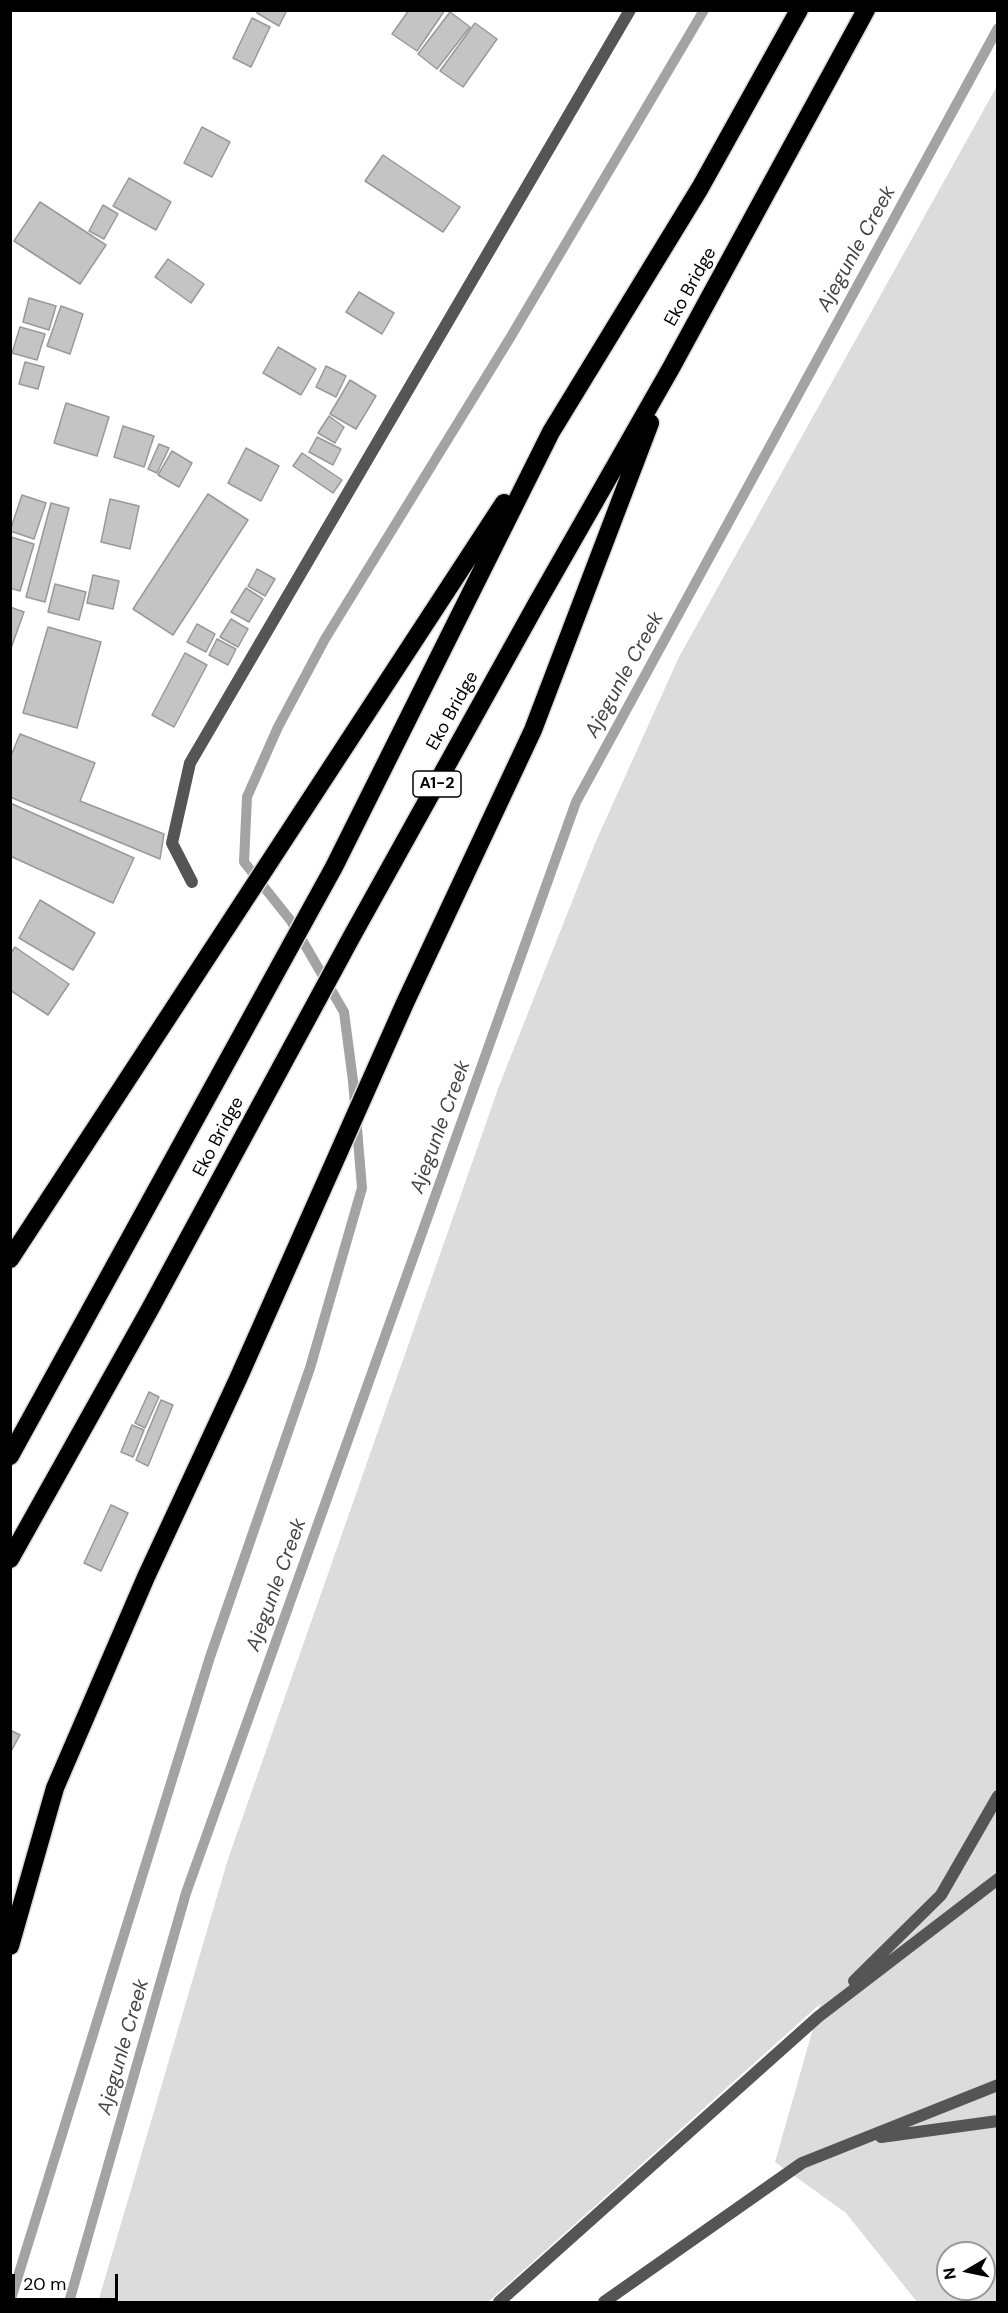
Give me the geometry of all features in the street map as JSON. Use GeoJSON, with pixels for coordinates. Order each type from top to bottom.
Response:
{"type":"FeatureCollection","features":[{"type":"Feature","properties":{"kind":"highway","name":"Eko Bridge"},"geometry":{"type":"LineString","coordinates":[[10,1456],[334,867],[551,432],[700,188],[799,10]]}},
{"type":"Feature","properties":{"kind":"highway","name":"Eko Bridge"},"geometry":{"type":"LineString","coordinates":[[10,1559],[150,1309],[375,894],[671,368],[866,10]]}},
{"type":"Feature","properties":{"kind":"highway"},"geometry":{"type":"LineString","coordinates":[[10,1946],[55,1788],[146,1577],[238,1379],[405,1003],[533,730],[671,368]]}},
{"type":"Feature","properties":{"kind":"highway"},"geometry":{"type":"LineString","coordinates":[[10,1259],[551,432]]}},
{"type":"Feature","properties":{"kind":"street"},"geometry":{"type":"LineString","coordinates":[[192,882],[172,843],[190,763],[630,10]]}},
{"type":"Feature","properties":{"kind":"street"},"geometry":{"type":"LineString","coordinates":[[499,2302],[818,2017],[940,1895],[998,1796]]}},
{"type":"Feature","properties":{"kind":"street"},"geometry":{"type":"LineString","coordinates":[[818,2017],[998,1879]]}},
{"type":"Feature","properties":{"kind":"street"},"geometry":{"type":"LineString","coordinates":[[604,2302],[802,2163],[998,2085]]}},
{"type":"Feature","properties":{"kind":"street"},"geometry":{"type":"LineString","coordinates":[[862,2140],[998,2121]]}},
{"type":"Feature","properties":{"kind":"shaded area"},"geometry":{"type":"Polygon","coordinates":[[[997,86],[997,2302],[917,2302],[846,2213],[775,2162],[820,2004],[488,2302],[98,2302],[228,1859],[499,1086],[596,841],[679,657],[997,86]]]}},
{"type":"Feature","properties":{"kind":"building"},"geometry":{"type":"Polygon","coordinates":[[[258,10],[287,10],[279,26],[257,13],[258,10]]]}},
{"type":"Feature","properties":{"kind":"building"},"geometry":{"type":"Polygon","coordinates":[[[409,10],[445,10],[417,51],[392,34],[409,10]]]}},
{"type":"Feature","properties":{"kind":"building"},"geometry":{"type":"Polygon","coordinates":[[[450,12],[470,27],[437,69],[418,54],[450,12]]]}},
{"type":"Feature","properties":{"kind":"building"},"geometry":{"type":"Polygon","coordinates":[[[252,18],[270,27],[251,67],[233,58],[252,18]]]}},
{"type":"Feature","properties":{"kind":"building"},"geometry":{"type":"Polygon","coordinates":[[[475,23],[497,39],[463,87],[440,71],[475,23]]]}},
{"type":"Feature","properties":{"kind":"building"},"geometry":{"type":"Polygon","coordinates":[[[202,127],[230,142],[212,177],[184,163],[202,127]]]}},
{"type":"Feature","properties":{"kind":"building"},"geometry":{"type":"Polygon","coordinates":[[[383,155],[460,207],[443,232],[365,181],[383,155]]]}},
{"type":"Feature","properties":{"kind":"building"},"geometry":{"type":"Polygon","coordinates":[[[129,178],[171,202],[156,230],[113,206],[129,178]]]}},
{"type":"Feature","properties":{"kind":"building"},"geometry":{"type":"Polygon","coordinates":[[[40,202],[106,245],[80,284],[14,241],[40,202]]]}},
{"type":"Feature","properties":{"kind":"building"},"geometry":{"type":"Polygon","coordinates":[[[103,205],[118,214],[104,239],[89,231],[103,205]]]}},
{"type":"Feature","properties":{"kind":"building"},"geometry":{"type":"Polygon","coordinates":[[[168,259],[204,284],[191,303],[155,277],[168,259]]]}},
{"type":"Feature","properties":{"kind":"building"},"geometry":{"type":"Polygon","coordinates":[[[359,292],[394,313],[382,334],[346,312],[359,292]]]}},
{"type":"Feature","properties":{"kind":"building"},"geometry":{"type":"Polygon","coordinates":[[[29,298],[56,306],[49,330],[23,322],[29,298]]]}},
{"type":"Feature","properties":{"kind":"building"},"geometry":{"type":"Polygon","coordinates":[[[61,306],[83,314],[70,354],[47,346],[61,306]]]}},
{"type":"Feature","properties":{"kind":"building"},"geometry":{"type":"Polygon","coordinates":[[[20,327],[45,334],[37,360],[12,353],[20,327]]]}},
{"type":"Feature","properties":{"kind":"building"},"geometry":{"type":"Polygon","coordinates":[[[278,347],[316,369],[301,395],[263,373],[278,347]]]}},
{"type":"Feature","properties":{"kind":"building"},"geometry":{"type":"Polygon","coordinates":[[[25,362],[44,367],[38,389],[19,384],[25,362]]]}},
{"type":"Feature","properties":{"kind":"building"},"geometry":{"type":"Polygon","coordinates":[[[326,366],[346,376],[336,397],[316,387],[326,366]]]}},
{"type":"Feature","properties":{"kind":"building"},"geometry":{"type":"Polygon","coordinates":[[[350,380],[376,396],[356,429],[330,414],[350,380]]]}},
{"type":"Feature","properties":{"kind":"building"},"geometry":{"type":"Polygon","coordinates":[[[66,403],[109,417],[97,456],[54,443],[66,403]]]}},
{"type":"Feature","properties":{"kind":"building"},"geometry":{"type":"Polygon","coordinates":[[[329,416],[344,427],[335,443],[318,433],[329,416]]]}},
{"type":"Feature","properties":{"kind":"building"},"geometry":{"type":"Polygon","coordinates":[[[123,426],[154,436],[144,467],[114,457],[123,426]]]}},
{"type":"Feature","properties":{"kind":"building"},"geometry":{"type":"Polygon","coordinates":[[[317,437],[341,449],[333,465],[309,452],[317,437]]]}},
{"type":"Feature","properties":{"kind":"building"},"geometry":{"type":"Polygon","coordinates":[[[159,444],[169,448],[157,473],[148,469],[159,444]]]}},
{"type":"Feature","properties":{"kind":"building"},"geometry":{"type":"Polygon","coordinates":[[[246,448],[279,466],[261,501],[228,483],[246,448]]]}},
{"type":"Feature","properties":{"kind":"building"},"geometry":{"type":"Polygon","coordinates":[[[172,451],[192,463],[179,487],[158,475],[172,451]]]}},
{"type":"Feature","properties":{"kind":"building"},"geometry":{"type":"Polygon","coordinates":[[[302,453],[342,480],[333,493],[293,466],[302,453]]]}},
{"type":"Feature","properties":{"kind":"building"},"geometry":{"type":"Polygon","coordinates":[[[208,494],[248,520],[173,635],[133,609],[208,494]]]}},
{"type":"Feature","properties":{"kind":"building"},"geometry":{"type":"Polygon","coordinates":[[[22,495],[46,503],[34,539],[10,531],[22,495]]]}},
{"type":"Feature","properties":{"kind":"building"},"geometry":{"type":"Polygon","coordinates":[[[110,499],[139,506],[130,549],[101,542],[110,499]]]}},
{"type":"Feature","properties":{"kind":"building"},"geometry":{"type":"Polygon","coordinates":[[[51,503],[69,508],[45,602],[26,597],[51,503]]]}},
{"type":"Feature","properties":{"kind":"building"},"geometry":{"type":"Polygon","coordinates":[[[11,537],[34,544],[20,591],[10,588],[11,537]]]}},
{"type":"Feature","properties":{"kind":"building"},"geometry":{"type":"Polygon","coordinates":[[[257,569],[275,579],[265,596],[248,586],[257,569]]]}},
{"type":"Feature","properties":{"kind":"building"},"geometry":{"type":"Polygon","coordinates":[[[93,575],[119,581],[113,609],[87,603],[93,575]]]}},
{"type":"Feature","properties":{"kind":"building"},"geometry":{"type":"Polygon","coordinates":[[[55,584],[86,592],[79,620],[48,612],[55,584]]]}},
{"type":"Feature","properties":{"kind":"building"},"geometry":{"type":"Polygon","coordinates":[[[246,588],[263,599],[249,622],[231,612],[246,588]]]}},
{"type":"Feature","properties":{"kind":"building"},"geometry":{"type":"Polygon","coordinates":[[[10,607],[24,612],[10,651],[10,607]]]}},
{"type":"Feature","properties":{"kind":"building"},"geometry":{"type":"Polygon","coordinates":[[[231,619],[248,629],[238,647],[220,637],[231,619]]]}},
{"type":"Feature","properties":{"kind":"building"},"geometry":{"type":"Polygon","coordinates":[[[197,624],[215,634],[206,652],[187,642],[197,624]]]}},
{"type":"Feature","properties":{"kind":"building"},"geometry":{"type":"Polygon","coordinates":[[[48,627],[101,642],[77,728],[23,713],[48,627]]]}},
{"type":"Feature","properties":{"kind":"building"},"geometry":{"type":"Polygon","coordinates":[[[217,639],[236,649],[228,665],[209,655],[217,639]]]}},
{"type":"Feature","properties":{"kind":"building"},"geometry":{"type":"Polygon","coordinates":[[[185,653],[207,665],[174,727],[152,715],[185,653]]]}},
{"type":"Feature","properties":{"kind":"building"},"geometry":{"type":"Polygon","coordinates":[[[20,734],[95,763],[80,801],[164,834],[160,859],[10,797],[10,758],[20,734]]]}},
{"type":"Feature","properties":{"kind":"building"},"geometry":{"type":"Polygon","coordinates":[[[10,803],[134,858],[113,903],[10,856],[10,803]]]}},
{"type":"Feature","properties":{"kind":"building"},"geometry":{"type":"Polygon","coordinates":[[[40,900],[95,933],[73,970],[19,938],[40,900]]]}},
{"type":"Feature","properties":{"kind":"building"},"geometry":{"type":"Polygon","coordinates":[[[15,947],[69,984],[48,1015],[10,990],[10,954],[15,947]]]}},
{"type":"Feature","properties":{"kind":"building"},"geometry":{"type":"Polygon","coordinates":[[[149,1392],[159,1397],[145,1428],[135,1423],[149,1392]]]}},
{"type":"Feature","properties":{"kind":"building"},"geometry":{"type":"Polygon","coordinates":[[[161,1400],[173,1405],[148,1466],[136,1460],[161,1400]]]}},
{"type":"Feature","properties":{"kind":"building"},"geometry":{"type":"Polygon","coordinates":[[[132,1425],[144,1430],[133,1457],[121,1452],[132,1425]]]}},
{"type":"Feature","properties":{"kind":"building"},"geometry":{"type":"Polygon","coordinates":[[[111,1505],[128,1513],[101,1571],[84,1563],[111,1505]]]}},
{"type":"Feature","properties":{"kind":"building"},"geometry":{"type":"Polygon","coordinates":[[[10,1730],[20,1735],[10,1753],[10,1730]]]}},
{"type":"Feature","properties":{"kind":"waterway"},"geometry":{"type":"LineString","coordinates":[[10,2302],[210,1657],[310,1368],[362,1188],[353,1081],[344,1012],[291,921],[244,862],[247,797],[278,727],[325,639],[510,338],[704,10]]}},
{"type":"Feature","properties":{"kind":"waterway","name":"Ajegunle Creek"},"geometry":{"type":"LineString","coordinates":[[69,2302],[186,1893],[576,802],[998,28]]}}]}
